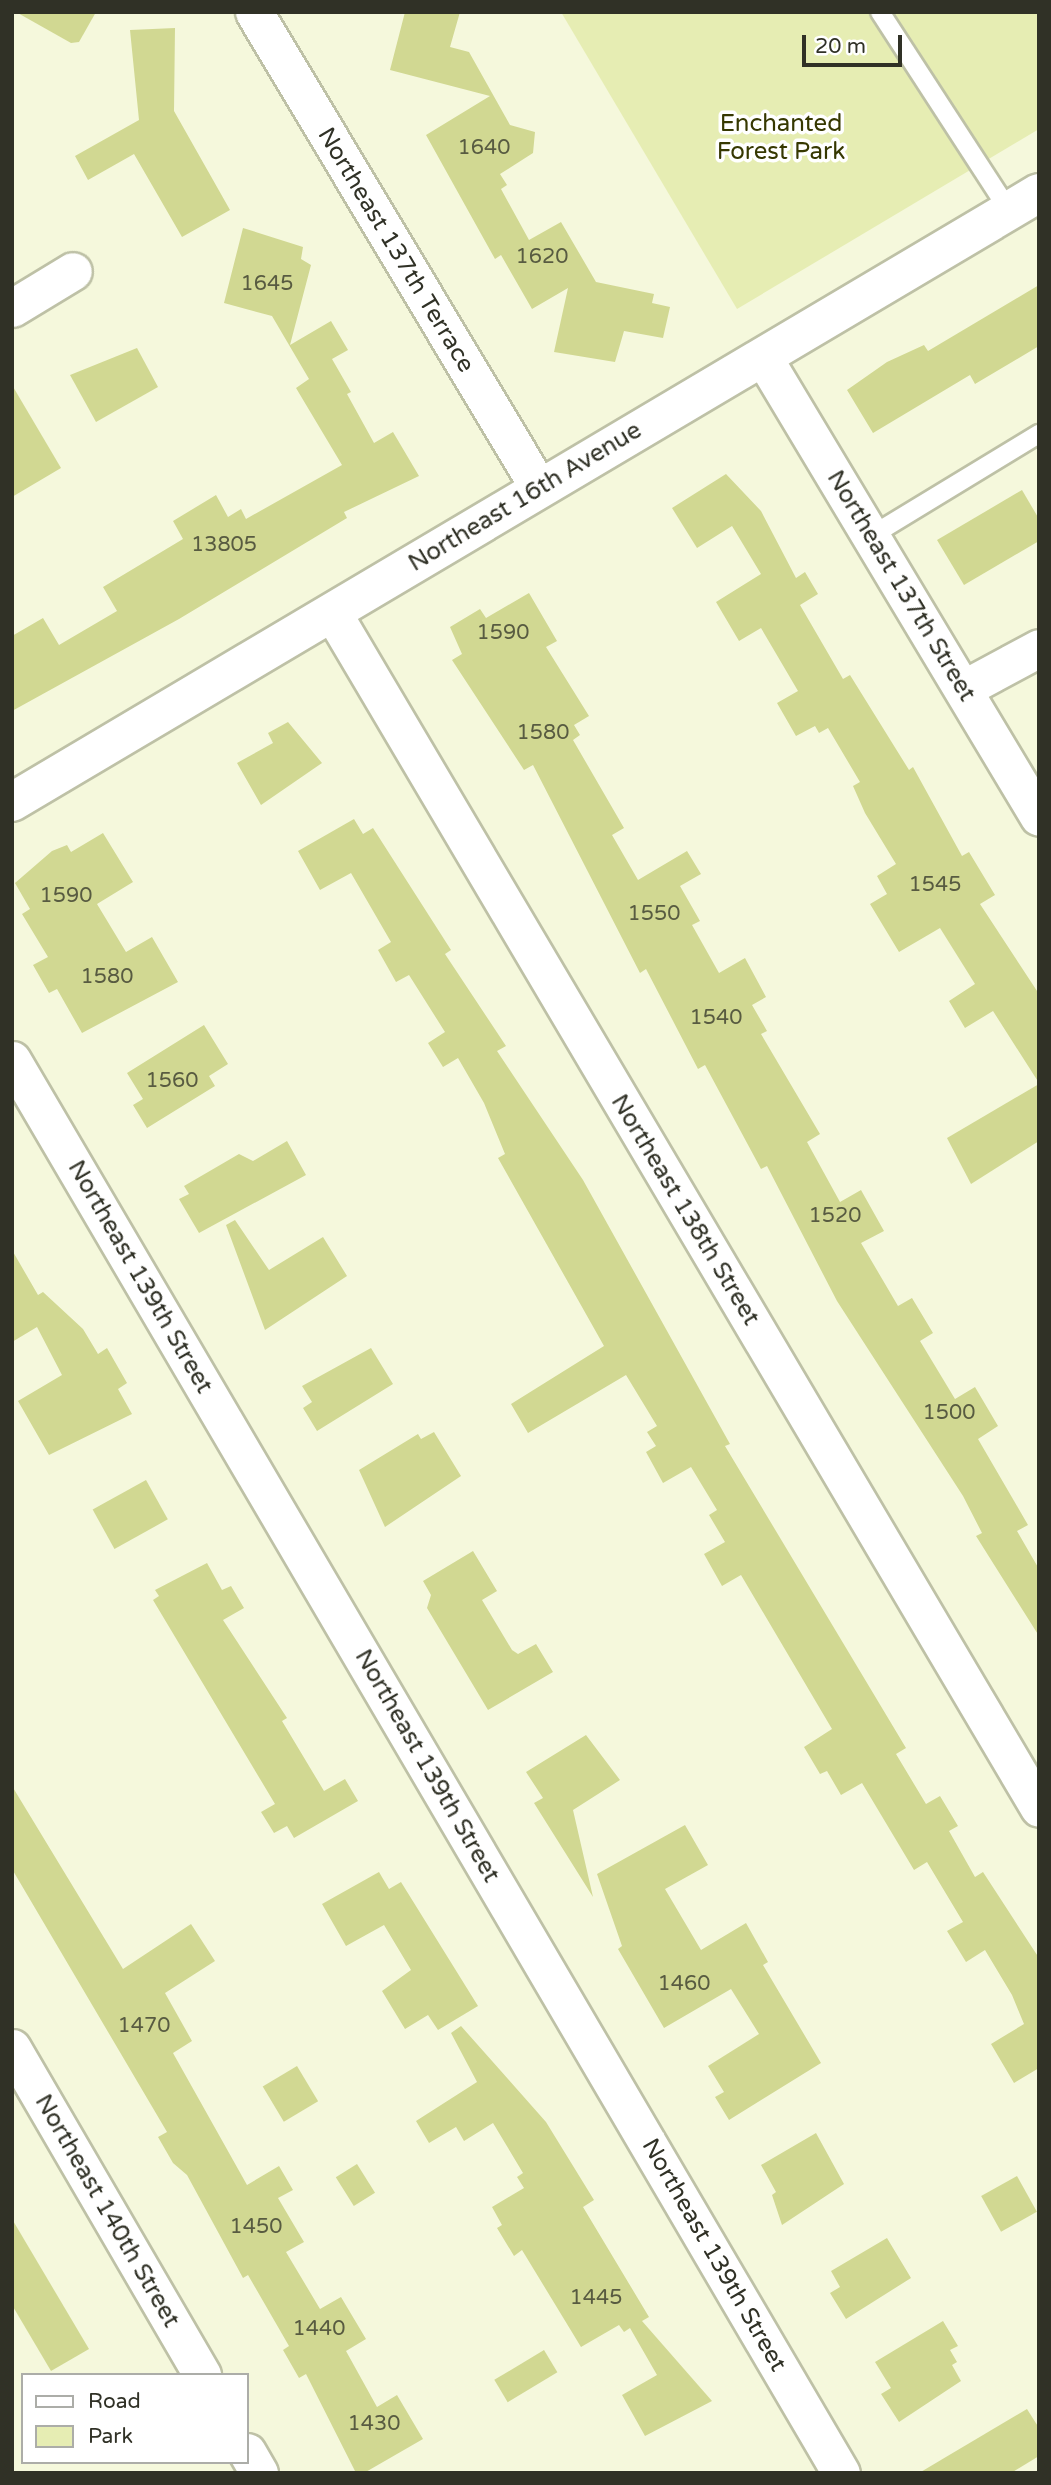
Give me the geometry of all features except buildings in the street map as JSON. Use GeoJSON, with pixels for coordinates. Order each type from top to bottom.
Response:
{"type":"FeatureCollection","features":[{"type":"Feature","properties":{"kind":"street","name":"Northeast 137th Terrace"},"geometry":{"type":"LineString","coordinates":[[254,12],[539,488]]}},
{"type":"Feature","properties":{"kind":"street","name":"Northeast 16th Avenue"},"geometry":{"type":"LineString","coordinates":[[12,802],[1024,202]]}},
{"type":"Feature","properties":{"kind":"street"},"geometry":{"type":"LineString","coordinates":[[12,308],[73,271]]}},
{"type":"Feature","properties":{"kind":"street","name":"Northeast 137th Street"},"geometry":{"type":"LineString","coordinates":[[763,356],[1039,817]]}},
{"type":"Feature","properties":{"kind":"street","name":"Northeast 138th Street"},"geometry":{"type":"LineString","coordinates":[[332,611],[1039,1808]]}},
{"type":"Feature","properties":{"kind":"street"},"geometry":{"type":"LineString","coordinates":[[963,689],[1039,648]]}},
{"type":"Feature","properties":{"kind":"street","name":"Northeast 139th Street"},"geometry":{"type":"LineString","coordinates":[[12,1060],[841,2473]]}},
{"type":"Feature","properties":{"kind":"street","name":"Northeast 140th Street"},"geometry":{"type":"LineString","coordinates":[[12,2048],[201,2373]]}},
{"type":"Feature","properties":{"kind":"street"},"geometry":{"type":"LineString","coordinates":[[248,2454],[258,2473]]}},
{"type":"Feature","properties":{"kind":"lane"},"geometry":{"type":"LineString","coordinates":[[880,12],[1024,202]]}},
{"type":"Feature","properties":{"kind":"lane"},"geometry":{"type":"LineString","coordinates":[[871,536],[1039,434]]}},
{"type":"Feature","properties":{"kind":"green space","name":"Enchanted Forest Park"},"geometry":{"type":"Polygon","coordinates":[[[561,12],[1039,12],[1039,129],[737,309],[561,12]]]}}]}
